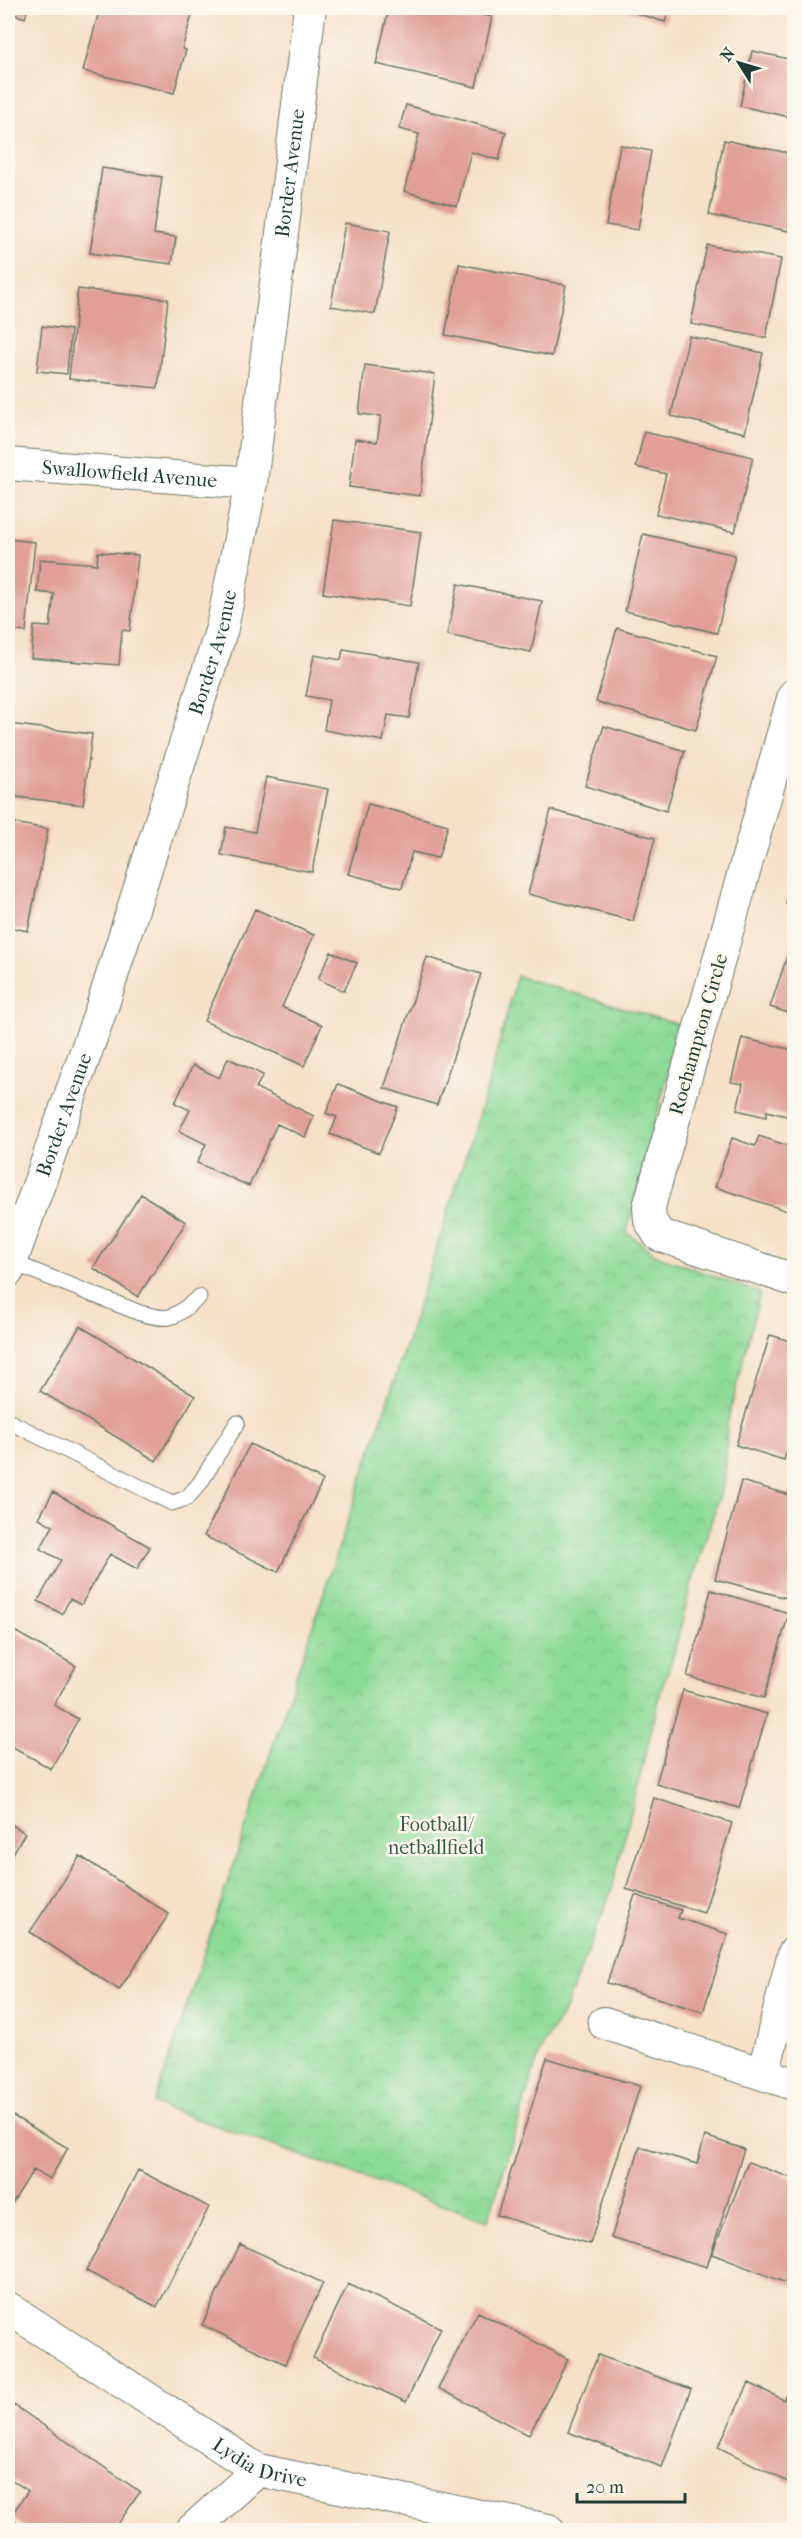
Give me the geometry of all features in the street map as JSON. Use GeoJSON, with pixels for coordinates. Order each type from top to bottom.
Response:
{"type":"FeatureCollection","features":[{"type":"Feature","properties":{"kind":"street","name":"Border Avenue"},"geometry":{"type":"LineString","coordinates":[[9,1267],[103,1004],[222,628],[251,483],[310,8]]}},
{"type":"Feature","properties":{"kind":"street","name":"Swallowfield Avenue"},"geometry":{"type":"LineString","coordinates":[[8,464],[251,483]]}},
{"type":"Feature","properties":{"kind":"street","name":"Roehampton Circle"},"geometry":{"type":"LineString","coordinates":[[795,695],[649,1207],[650,1220],[658,1235],[795,1280]]}},
{"type":"Feature","properties":{"kind":"street"},"geometry":{"type":"LineString","coordinates":[[763,2074],[795,1953]]}},
{"type":"Feature","properties":{"kind":"street"},"geometry":{"type":"LineString","coordinates":[[604,2023],[795,2084]]}},
{"type":"Feature","properties":{"kind":"street","name":"Lydia Drive"},"geometry":{"type":"LineString","coordinates":[[8,2308],[258,2470],[548,2530]]}},
{"type":"Feature","properties":{"kind":"street"},"geometry":{"type":"LineString","coordinates":[[192,2530],[258,2470]]}},
{"type":"Feature","properties":{"kind":"lane"},"geometry":{"type":"LineString","coordinates":[[9,1267],[161,1319],[171,1318],[199,1297]]}},
{"type":"Feature","properties":{"kind":"lane"},"geometry":{"type":"LineString","coordinates":[[8,1421],[172,1503],[187,1498],[194,1490],[237,1423]]}},
{"type":"Feature","properties":{"kind":"green space","name":"Football/ netballfield"},"geometry":{"type":"Polygon","coordinates":[[[517,976],[680,1025],[627,1232],[656,1255],[760,1293],[727,1424],[725,1478],[662,1687],[612,1889],[565,2009],[540,2051],[488,2221],[154,2104],[402,1357],[488,1085],[517,976]]]}},
{"type":"Feature","properties":{"kind":"building"},"geometry":{"type":"Polygon","coordinates":[[[8,8],[28,8],[25,18],[8,12],[8,8]]]}},
{"type":"Feature","properties":{"kind":"building"},"geometry":{"type":"Polygon","coordinates":[[[100,8],[122,14],[124,8],[194,8],[182,49],[186,50],[174,93],[83,71],[100,8]]]}},
{"type":"Feature","properties":{"kind":"building"},"geometry":{"type":"Polygon","coordinates":[[[389,8],[461,8],[492,17],[476,87],[376,64],[389,8]]]}},
{"type":"Feature","properties":{"kind":"building"},"geometry":{"type":"Polygon","coordinates":[[[619,8],[676,8],[675,12],[669,10],[665,22],[619,8]]]}},
{"type":"Feature","properties":{"kind":"building"},"geometry":{"type":"Polygon","coordinates":[[[752,51],[794,60],[794,118],[740,106],[752,51]]]}},
{"type":"Feature","properties":{"kind":"building"},"geometry":{"type":"Polygon","coordinates":[[[406,105],[506,132],[499,160],[471,152],[457,206],[404,191],[419,134],[399,129],[406,105]]]}},
{"type":"Feature","properties":{"kind":"building"},"geometry":{"type":"Polygon","coordinates":[[[724,140],[794,154],[794,203],[789,231],[709,215],[724,140]]]}},
{"type":"Feature","properties":{"kind":"building"},"geometry":{"type":"Polygon","coordinates":[[[620,145],[651,151],[638,230],[606,225],[620,145]]]}},
{"type":"Feature","properties":{"kind":"building"},"geometry":{"type":"Polygon","coordinates":[[[102,168],[162,177],[154,234],[176,237],[172,264],[90,253],[102,168]]]}},
{"type":"Feature","properties":{"kind":"building"},"geometry":{"type":"Polygon","coordinates":[[[345,223],[390,231],[375,314],[331,306],[345,223]]]}},
{"type":"Feature","properties":{"kind":"building"},"geometry":{"type":"Polygon","coordinates":[[[707,245],[781,259],[766,338],[691,324],[707,245]]]}},
{"type":"Feature","properties":{"kind":"building"},"geometry":{"type":"Polygon","coordinates":[[[459,264],[566,285],[552,356],[445,335],[459,264]]]}},
{"type":"Feature","properties":{"kind":"building"},"geometry":{"type":"Polygon","coordinates":[[[78,289],[168,299],[158,388],[69,379],[78,289]]]}},
{"type":"Feature","properties":{"kind":"building"},"geometry":{"type":"Polygon","coordinates":[[[42,326],[71,330],[67,374],[37,371],[42,326]]]}},
{"type":"Feature","properties":{"kind":"building"},"geometry":{"type":"Polygon","coordinates":[[[689,336],[763,353],[745,433],[671,416],[689,336]]]}},
{"type":"Feature","properties":{"kind":"building"},"geometry":{"type":"Polygon","coordinates":[[[365,365],[435,374],[420,496],[349,487],[355,439],[377,442],[381,416],[359,414],[365,365]]]}},
{"type":"Feature","properties":{"kind":"building"},"geometry":{"type":"Polygon","coordinates":[[[644,432],[753,457],[735,532],[656,514],[666,474],[636,467],[644,432]]]}},
{"type":"Feature","properties":{"kind":"building"},"geometry":{"type":"Polygon","coordinates":[[[334,520],[421,532],[410,606],[323,593],[334,520]]]}},
{"type":"Feature","properties":{"kind":"building"},"geometry":{"type":"Polygon","coordinates":[[[643,534],[735,555],[717,633],[625,611],[643,534]]]}},
{"type":"Feature","properties":{"kind":"building"},"geometry":{"type":"Polygon","coordinates":[[[8,539],[35,542],[26,632],[8,630],[8,539]]]}},
{"type":"Feature","properties":{"kind":"building"},"geometry":{"type":"Polygon","coordinates":[[[98,552],[138,555],[130,631],[122,630],[119,665],[31,658],[34,626],[50,627],[54,594],[37,592],[40,559],[97,564],[98,552]]]}},
{"type":"Feature","properties":{"kind":"building"},"geometry":{"type":"Polygon","coordinates":[[[458,584],[542,601],[531,652],[447,635],[458,584]]]}},
{"type":"Feature","properties":{"kind":"building"},"geometry":{"type":"Polygon","coordinates":[[[617,628],[717,656],[696,730],[596,702],[617,628]]]}},
{"type":"Feature","properties":{"kind":"building"},"geometry":{"type":"Polygon","coordinates":[[[343,649],[419,662],[409,718],[388,715],[383,741],[324,730],[329,700],[306,696],[314,655],[341,660],[343,649]]]}},
{"type":"Feature","properties":{"kind":"building"},"geometry":{"type":"Polygon","coordinates":[[[8,724],[92,734],[83,805],[8,796],[8,724]]]}},
{"type":"Feature","properties":{"kind":"building"},"geometry":{"type":"Polygon","coordinates":[[[604,726],[685,751],[666,811],[585,786],[604,726]]]}},
{"type":"Feature","properties":{"kind":"building"},"geometry":{"type":"Polygon","coordinates":[[[266,777],[328,789],[312,872],[221,855],[226,827],[255,832],[266,777]]]}},
{"type":"Feature","properties":{"kind":"building"},"geometry":{"type":"Polygon","coordinates":[[[368,804],[448,825],[438,858],[412,852],[402,888],[348,874],[368,804]]]}},
{"type":"Feature","properties":{"kind":"building"},"geometry":{"type":"Polygon","coordinates":[[[551,810],[655,838],[633,921],[528,894],[551,810]]]}},
{"type":"Feature","properties":{"kind":"building"},"geometry":{"type":"Polygon","coordinates":[[[8,822],[48,829],[28,931],[8,927],[8,822]]]}},
{"type":"Feature","properties":{"kind":"building"},"geometry":{"type":"Polygon","coordinates":[[[794,877],[794,906],[786,904],[794,877]]]}},
{"type":"Feature","properties":{"kind":"building"},"geometry":{"type":"Polygon","coordinates":[[[255,909],[314,935],[282,1007],[322,1025],[304,1066],[204,1021],[255,909]]]}},
{"type":"Feature","properties":{"kind":"building"},"geometry":{"type":"Polygon","coordinates":[[[794,936],[794,1015],[770,1007],[794,936]]]}},
{"type":"Feature","properties":{"kind":"building"},"geometry":{"type":"Polygon","coordinates":[[[331,952],[357,963],[344,991],[318,979],[331,952]]]}},
{"type":"Feature","properties":{"kind":"building"},"geometry":{"type":"Polygon","coordinates":[[[427,957],[481,974],[437,1105],[384,1088],[427,957]]]}},
{"type":"Feature","properties":{"kind":"building"},"geometry":{"type":"Polygon","coordinates":[[[742,1038],[794,1050],[794,1118],[767,1111],[766,1117],[737,1110],[743,1084],[731,1082],[742,1038]]]}},
{"type":"Feature","properties":{"kind":"building"},"geometry":{"type":"Polygon","coordinates":[[[228,1058],[263,1075],[256,1088],[314,1116],[305,1137],[277,1124],[249,1186],[197,1163],[206,1144],[179,1131],[190,1110],[175,1103],[193,1065],[219,1078],[228,1058]]]}},
{"type":"Feature","properties":{"kind":"building"},"geometry":{"type":"Polygon","coordinates":[[[338,1084],[398,1107],[379,1153],[330,1134],[337,1117],[326,1113],[338,1084]]]}},
{"type":"Feature","properties":{"kind":"building"},"geometry":{"type":"Polygon","coordinates":[[[759,1136],[794,1148],[793,1213],[715,1187],[732,1138],[755,1146],[759,1136]]]}},
{"type":"Feature","properties":{"kind":"building"},"geometry":{"type":"Polygon","coordinates":[[[141,1194],[186,1222],[138,1297],[93,1268],[141,1194]]]}},
{"type":"Feature","properties":{"kind":"building"},"geometry":{"type":"Polygon","coordinates":[[[80,1326],[195,1396],[156,1461],[40,1391],[80,1326]]]}},
{"type":"Feature","properties":{"kind":"building"},"geometry":{"type":"Polygon","coordinates":[[[770,1335],[794,1342],[794,1426],[784,1460],[736,1445],[770,1335]]]}},
{"type":"Feature","properties":{"kind":"building"},"geometry":{"type":"Polygon","coordinates":[[[250,1444],[323,1480],[278,1572],[204,1536],[250,1444]]]}},
{"type":"Feature","properties":{"kind":"building"},"geometry":{"type":"Polygon","coordinates":[[[741,1481],[794,1496],[794,1600],[715,1579],[741,1481]]]}},
{"type":"Feature","properties":{"kind":"building"},"geometry":{"type":"Polygon","coordinates":[[[53,1492],[150,1547],[137,1569],[110,1554],[81,1605],[70,1599],[62,1614],[38,1601],[61,1560],[40,1549],[53,1526],[39,1518],[53,1492]]]}},
{"type":"Feature","properties":{"kind":"building"},"geometry":{"type":"Polygon","coordinates":[[[711,1590],[789,1613],[764,1698],[687,1676],[711,1590]]]}},
{"type":"Feature","properties":{"kind":"building"},"geometry":{"type":"Polygon","coordinates":[[[9,1628],[76,1666],[54,1705],[78,1719],[51,1769],[8,1744],[9,1628]]]}},
{"type":"Feature","properties":{"kind":"building"},"geometry":{"type":"Polygon","coordinates":[[[683,1690],[767,1714],[739,1808],[656,1784],[683,1690]]]}},
{"type":"Feature","properties":{"kind":"building"},"geometry":{"type":"Polygon","coordinates":[[[654,1798],[732,1823],[704,1913],[626,1889],[654,1798]]]}},
{"type":"Feature","properties":{"kind":"building"},"geometry":{"type":"Polygon","coordinates":[[[8,1822],[25,1833],[8,1862],[8,1822]]]}},
{"type":"Feature","properties":{"kind":"building"},"geometry":{"type":"Polygon","coordinates":[[[80,1856],[169,1914],[119,1990],[30,1932],[80,1856]]]}},
{"type":"Feature","properties":{"kind":"building"},"geometry":{"type":"Polygon","coordinates":[[[635,1895],[681,1910],[678,1918],[728,1934],[703,2012],[607,1983],[635,1895]]]}},
{"type":"Feature","properties":{"kind":"building"},"geometry":{"type":"Polygon","coordinates":[[[547,2058],[640,2086],[590,2244],[497,2215],[547,2058]]]}},
{"type":"Feature","properties":{"kind":"building"},"geometry":{"type":"Polygon","coordinates":[[[8,2113],[68,2148],[50,2179],[33,2170],[12,2204],[8,2201],[8,2113]]]}},
{"type":"Feature","properties":{"kind":"building"},"geometry":{"type":"Polygon","coordinates":[[[705,2136],[744,2149],[707,2267],[611,2238],[640,2147],[697,2164],[705,2136]]]}},
{"type":"Feature","properties":{"kind":"building"},"geometry":{"type":"Polygon","coordinates":[[[748,2162],[794,2179],[794,2286],[712,2254],[748,2162]]]}},
{"type":"Feature","properties":{"kind":"building"},"geometry":{"type":"Polygon","coordinates":[[[138,2170],[209,2207],[157,2307],[86,2271],[138,2170]]]}},
{"type":"Feature","properties":{"kind":"building"},"geometry":{"type":"Polygon","coordinates":[[[240,2244],[323,2283],[285,2364],[202,2325],[240,2244]]]}},
{"type":"Feature","properties":{"kind":"building"},"geometry":{"type":"Polygon","coordinates":[[[348,2284],[441,2328],[406,2402],[313,2358],[348,2284]]]}},
{"type":"Feature","properties":{"kind":"building"},"geometry":{"type":"Polygon","coordinates":[[[478,2312],[568,2359],[529,2435],[438,2388],[478,2312]]]}},
{"type":"Feature","properties":{"kind":"building"},"geometry":{"type":"Polygon","coordinates":[[[598,2355],[691,2389],[662,2467],[568,2432],[598,2355]]]}},
{"type":"Feature","properties":{"kind":"building"},"geometry":{"type":"Polygon","coordinates":[[[794,2380],[794,2478],[792,2484],[718,2447],[749,2383],[784,2400],[794,2380]]]}},
{"type":"Feature","properties":{"kind":"building"},"geometry":{"type":"Polygon","coordinates":[[[14,2405],[140,2492],[114,2530],[29,2530],[10,2517],[28,2491],[8,2477],[8,2415],[14,2405]]]}}]}
